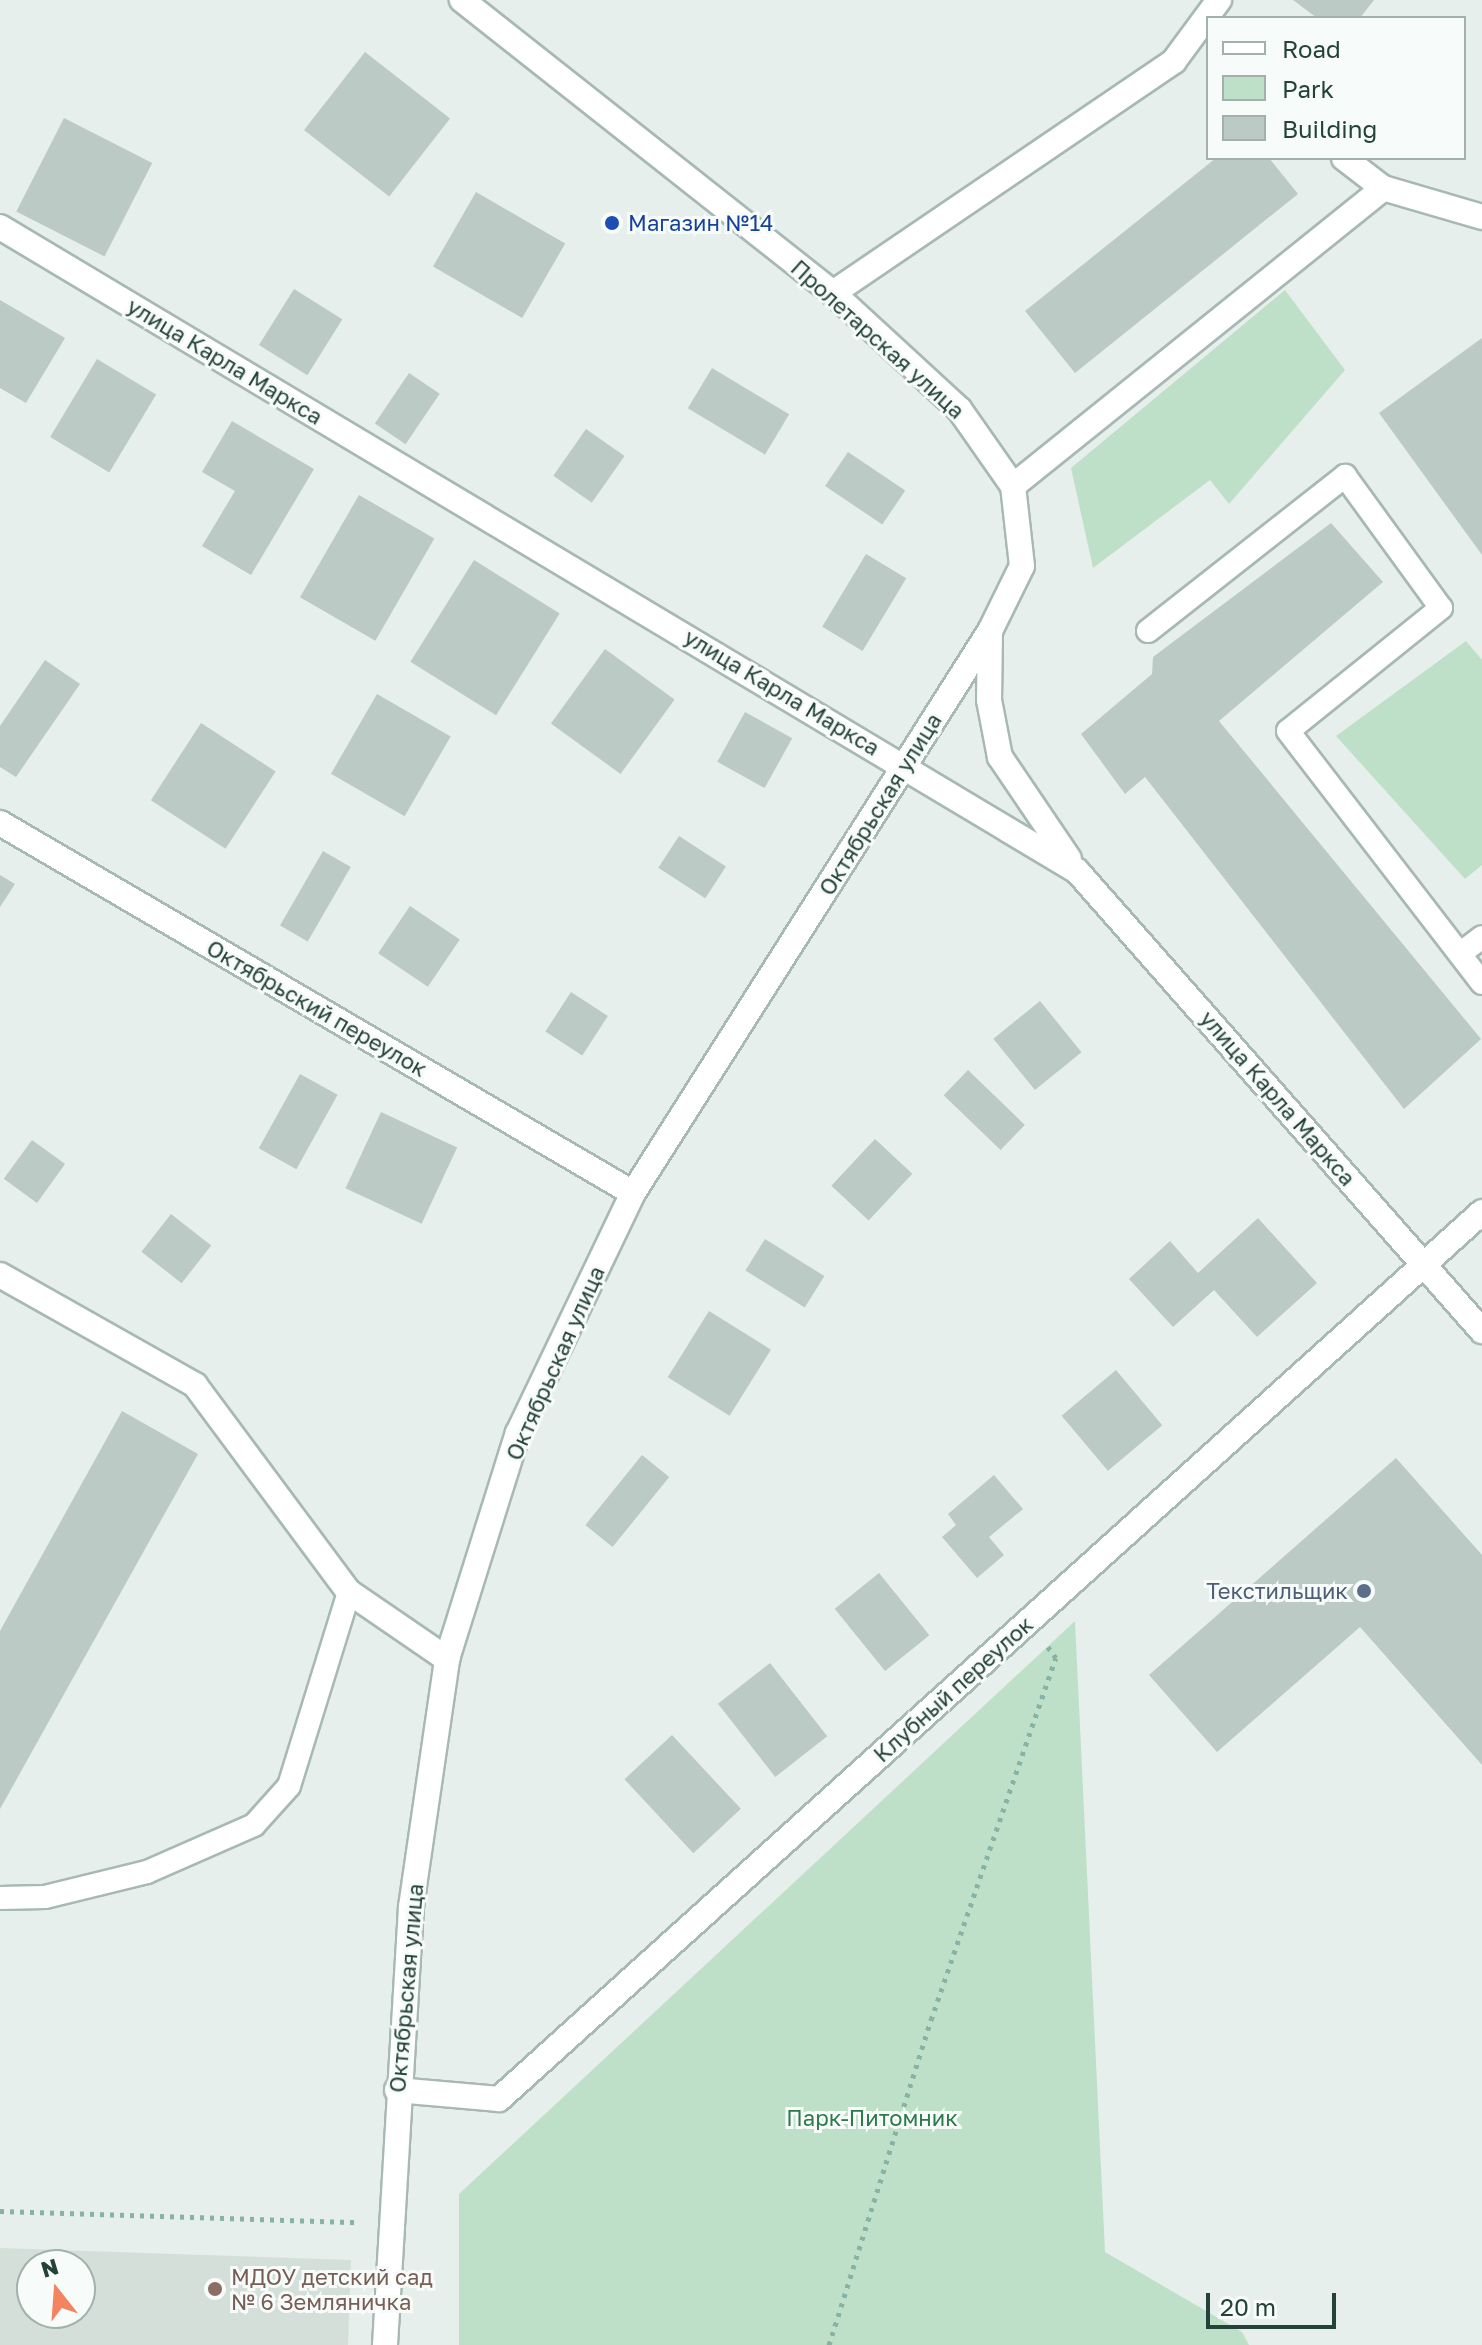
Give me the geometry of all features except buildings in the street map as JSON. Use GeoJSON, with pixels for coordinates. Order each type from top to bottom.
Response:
{"type":"FeatureCollection","features":[{"type":"Feature","properties":{"kind":"street","name":"Пролетарская улица"},"geometry":{"type":"LineString","coordinates":[[462,0],[833,293],[959,409],[1013,486]]}},
{"type":"Feature","properties":{"kind":"street"},"geometry":{"type":"LineString","coordinates":[[833,293],[1199,46]]}},
{"type":"Feature","properties":{"kind":"street"},"geometry":{"type":"LineString","coordinates":[[1347,160],[1383,188],[1482,217]]}},
{"type":"Feature","properties":{"kind":"street"},"geometry":{"type":"LineString","coordinates":[[1013,486],[1383,188]]}},
{"type":"Feature","properties":{"kind":"street","name":"улица Карла Маркса"},"geometry":{"type":"LineString","coordinates":[[0,227],[1077,871],[1482,1331]]}},
{"type":"Feature","properties":{"kind":"street","name":"Октябрьская улица"},"geometry":{"type":"LineString","coordinates":[[385,2345],[397,2090],[411,1907],[447,1659],[518,1433],[633,1193],[990,631],[1022,566],[1013,486]]}},
{"type":"Feature","properties":{"kind":"street"},"geometry":{"type":"LineString","coordinates":[[990,631],[989,700],[1000,757],[1077,871]]}},
{"type":"Feature","properties":{"kind":"street","name":"Октябрьский переулок"},"geometry":{"type":"LineString","coordinates":[[0,823],[633,1193]]}},
{"type":"Feature","properties":{"kind":"street","name":"Клубный переулок"},"geometry":{"type":"LineString","coordinates":[[397,2090],[499,2099],[1482,1212]]}},
{"type":"Feature","properties":{"kind":"street"},"geometry":{"type":"LineString","coordinates":[[0,1275],[195,1385],[349,1592],[447,1659]]}},
{"type":"Feature","properties":{"kind":"lane"},"geometry":{"type":"LineString","coordinates":[[1148,631],[1345,476],[1441,608],[1288,731],[1482,983]]}},
{"type":"Feature","properties":{"kind":"lane"},"geometry":{"type":"LineString","coordinates":[[1461,953],[1482,937]]}},
{"type":"Feature","properties":{"kind":"lane"},"geometry":{"type":"LineString","coordinates":[[0,1898],[45,1897],[147,1872],[254,1825],[289,1786],[349,1592]]}},
{"type":"Feature","properties":{"kind":"path"},"geometry":{"type":"LineString","coordinates":[[830,2345],[931,2020],[1056,1658],[1029,1620]]}},
{"type":"Feature","properties":{"kind":"path"},"geometry":{"type":"LineString","coordinates":[[0,2211],[391,2223]]}},
{"type":"Feature","properties":{"kind":"shaded area","name":"МДОУ детский сад № 6 Земляничка"},"geometry":{"type":"Polygon","coordinates":[[[0,2248],[29,2249],[16,2249],[16,2329],[96,2329],[96,2251],[351,2260],[348,2345],[0,2345],[0,2248]]]}},
{"type":"Feature","properties":{"kind":"green space"},"geometry":{"type":"Polygon","coordinates":[[[1285,290],[1345,370],[1229,504],[1210,480],[1093,568],[1071,468],[1285,290]]]}},
{"type":"Feature","properties":{"kind":"green space"},"geometry":{"type":"Polygon","coordinates":[[[1466,641],[1482,660],[1482,865],[1465,879],[1336,736],[1466,641]]]}},
{"type":"Feature","properties":{"kind":"green space","name":"Парк-Питомник"},"geometry":{"type":"Polygon","coordinates":[[[1075,1621],[1105,2252],[1242,2332],[1249,2345],[459,2345],[459,2194],[1075,1621]]]}},
{"type":"Feature","properties":{"kind":"place","name":"Магазин №14"},"geometry":{"type":"Point","coordinates":[612,223]}},
{"type":"Feature","properties":{"kind":"place","name":"Текстильщик"},"geometry":{"type":"Point","coordinates":[1364,1591]}},
{"type":"Feature","properties":{"kind":"place","name":"МДОУ детский сад № 6 Земляничка"},"geometry":{"type":"Point","coordinates":[215,2289]}}]}
